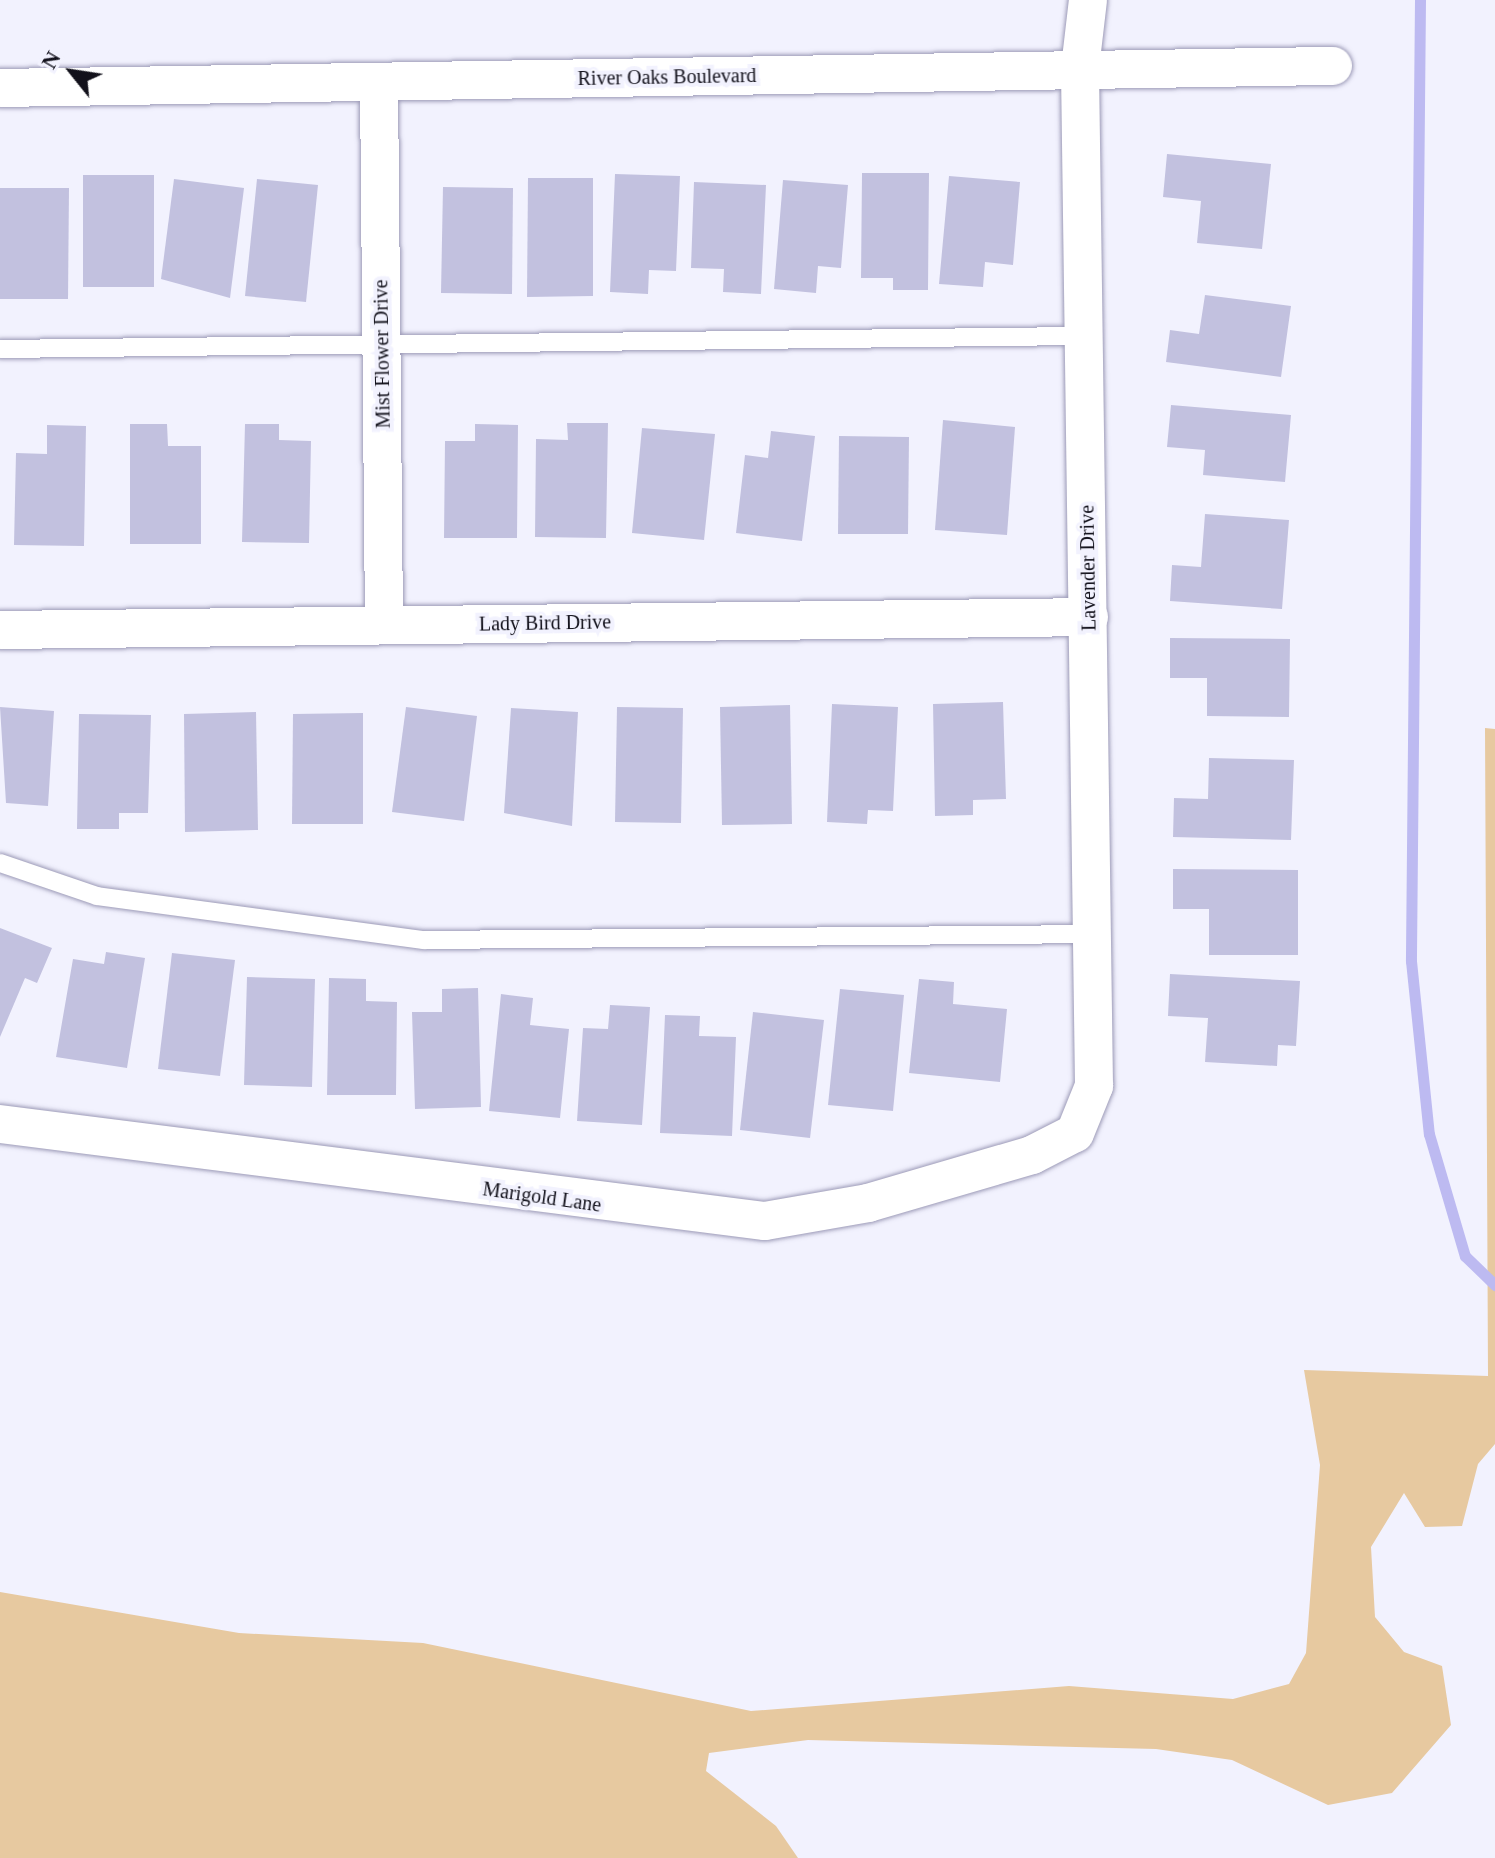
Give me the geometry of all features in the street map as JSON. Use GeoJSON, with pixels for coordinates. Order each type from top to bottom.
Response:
{"type":"FeatureCollection","features":[{"type":"Feature","properties":{"kind":"street","name":"Lavender Drive"},"geometry":{"type":"LineString","coordinates":[[1075,1133],[1094,1086],[1080,68],[1088,0]]}},
{"type":"Feature","properties":{"kind":"street","name":"River Oaks Boulevard"},"geometry":{"type":"LineString","coordinates":[[0,88],[1333,66]]}},
{"type":"Feature","properties":{"kind":"street","name":"Mist Flower Drive"},"geometry":{"type":"LineString","coordinates":[[379,83],[384,625]]}},
{"type":"Feature","properties":{"kind":"street","name":"Lady Bird Drive"},"geometry":{"type":"LineString","coordinates":[[0,630],[1089,617]]}},
{"type":"Feature","properties":{"kind":"street","name":"Marigold Lane"},"geometry":{"type":"LineString","coordinates":[[0,1124],[765,1221],[868,1203],[1032,1155],[1075,1133]]}},
{"type":"Feature","properties":{"kind":"lane"},"geometry":{"type":"LineString","coordinates":[[0,349],[1085,336]]}},
{"type":"Feature","properties":{"kind":"lane"},"geometry":{"type":"LineString","coordinates":[[0,863],[97,896],[424,940],[1092,934]]}},
{"type":"Feature","properties":{"kind":"shaded area"},"geometry":{"type":"Polygon","coordinates":[[[1485,728],[1495,729],[1495,1444],[1478,1464],[1462,1526],[1425,1527],[1404,1493],[1371,1547],[1375,1617],[1404,1652],[1442,1666],[1451,1725],[1392,1793],[1328,1805],[1232,1760],[1156,1749],[808,1740],[709,1753],[706,1771],[776,1826],[798,1858],[0,1858],[0,1592],[239,1633],[423,1643],[751,1711],[1069,1686],[1233,1699],[1289,1684],[1306,1653],[1320,1465],[1304,1370],[1488,1376],[1485,728]]]}},
{"type":"Feature","properties":{"kind":"building"},"geometry":{"type":"Polygon","coordinates":[[[1167,154],[1271,164],[1262,249],[1197,243],[1201,201],[1163,197],[1167,154]]]}},
{"type":"Feature","properties":{"kind":"building"},"geometry":{"type":"Polygon","coordinates":[[[862,173],[929,173],[928,290],[893,290],[893,278],[861,278],[862,173]]]}},
{"type":"Feature","properties":{"kind":"building"},"geometry":{"type":"Polygon","coordinates":[[[615,174],[680,176],[676,271],[649,270],[648,294],[610,292],[615,174]]]}},
{"type":"Feature","properties":{"kind":"building"},"geometry":{"type":"Polygon","coordinates":[[[83,175],[154,175],[154,287],[83,287],[83,175]]]}},
{"type":"Feature","properties":{"kind":"building"},"geometry":{"type":"Polygon","coordinates":[[[949,176],[1020,182],[1013,265],[985,262],[983,287],[939,284],[949,176]]]}},
{"type":"Feature","properties":{"kind":"building"},"geometry":{"type":"Polygon","coordinates":[[[528,178],[593,178],[593,296],[527,297],[528,178]]]}},
{"type":"Feature","properties":{"kind":"building"},"geometry":{"type":"Polygon","coordinates":[[[174,179],[244,188],[230,298],[161,279],[174,179]]]}},
{"type":"Feature","properties":{"kind":"building"},"geometry":{"type":"Polygon","coordinates":[[[257,179],[318,185],[306,302],[245,296],[257,179]]]}},
{"type":"Feature","properties":{"kind":"building"},"geometry":{"type":"Polygon","coordinates":[[[783,180],[848,185],[841,268],[818,266],[816,293],[774,289],[783,180]]]}},
{"type":"Feature","properties":{"kind":"building"},"geometry":{"type":"Polygon","coordinates":[[[694,182],[766,185],[761,294],[723,292],[724,269],[691,268],[694,182]]]}},
{"type":"Feature","properties":{"kind":"building"},"geometry":{"type":"Polygon","coordinates":[[[443,187],[513,188],[512,294],[441,293],[443,187]]]}},
{"type":"Feature","properties":{"kind":"building"},"geometry":{"type":"Polygon","coordinates":[[[0,188],[69,188],[68,299],[0,299],[0,188]]]}},
{"type":"Feature","properties":{"kind":"building"},"geometry":{"type":"Polygon","coordinates":[[[1205,295],[1291,306],[1281,377],[1166,362],[1170,330],[1199,334],[1205,295]]]}},
{"type":"Feature","properties":{"kind":"building"},"geometry":{"type":"Polygon","coordinates":[[[1171,405],[1291,415],[1285,482],[1203,475],[1205,450],[1167,447],[1171,405]]]}},
{"type":"Feature","properties":{"kind":"building"},"geometry":{"type":"Polygon","coordinates":[[[943,420],[1015,427],[1007,535],[935,530],[943,420]]]}},
{"type":"Feature","properties":{"kind":"building"},"geometry":{"type":"Polygon","coordinates":[[[567,423],[608,423],[606,538],[535,537],[536,439],[568,440],[567,423]]]}},
{"type":"Feature","properties":{"kind":"building"},"geometry":{"type":"Polygon","coordinates":[[[130,424],[167,424],[168,446],[201,446],[201,544],[130,544],[130,424]]]}},
{"type":"Feature","properties":{"kind":"building"},"geometry":{"type":"Polygon","coordinates":[[[245,424],[279,424],[279,440],[311,441],[309,543],[242,542],[245,424]]]}},
{"type":"Feature","properties":{"kind":"building"},"geometry":{"type":"Polygon","coordinates":[[[475,424],[518,425],[517,538],[444,538],[445,441],[475,441],[475,424]]]}},
{"type":"Feature","properties":{"kind":"building"},"geometry":{"type":"Polygon","coordinates":[[[47,425],[86,426],[84,546],[14,545],[16,453],[47,454],[47,425]]]}},
{"type":"Feature","properties":{"kind":"building"},"geometry":{"type":"Polygon","coordinates":[[[642,428],[715,434],[704,540],[632,533],[642,428]]]}},
{"type":"Feature","properties":{"kind":"building"},"geometry":{"type":"Polygon","coordinates":[[[771,431],[815,436],[802,541],[736,533],[745,455],[768,458],[771,431]]]}},
{"type":"Feature","properties":{"kind":"building"},"geometry":{"type":"Polygon","coordinates":[[[839,436],[909,437],[908,534],[838,534],[839,436]]]}},
{"type":"Feature","properties":{"kind":"building"},"geometry":{"type":"Polygon","coordinates":[[[1205,514],[1289,520],[1282,609],[1170,601],[1172,565],[1201,567],[1205,514]]]}},
{"type":"Feature","properties":{"kind":"building"},"geometry":{"type":"Polygon","coordinates":[[[1170,638],[1290,639],[1289,717],[1207,716],[1207,678],[1170,678],[1170,638]]]}},
{"type":"Feature","properties":{"kind":"building"},"geometry":{"type":"Polygon","coordinates":[[[1003,702],[1006,799],[973,800],[973,815],[935,816],[933,704],[1003,702]]]}},
{"type":"Feature","properties":{"kind":"building"},"geometry":{"type":"Polygon","coordinates":[[[832,704],[898,707],[893,811],[868,810],[867,824],[827,822],[832,704]]]}},
{"type":"Feature","properties":{"kind":"building"},"geometry":{"type":"Polygon","coordinates":[[[790,705],[792,824],[722,825],[720,707],[790,705]]]}},
{"type":"Feature","properties":{"kind":"building"},"geometry":{"type":"Polygon","coordinates":[[[0,707],[54,711],[48,806],[6,803],[0,707]]]}},
{"type":"Feature","properties":{"kind":"building"},"geometry":{"type":"Polygon","coordinates":[[[406,707],[477,716],[464,821],[392,812],[406,707]]]}},
{"type":"Feature","properties":{"kind":"building"},"geometry":{"type":"Polygon","coordinates":[[[617,707],[683,708],[681,823],[615,822],[617,707]]]}},
{"type":"Feature","properties":{"kind":"building"},"geometry":{"type":"Polygon","coordinates":[[[511,708],[578,712],[572,826],[504,813],[511,708]]]}},
{"type":"Feature","properties":{"kind":"building"},"geometry":{"type":"Polygon","coordinates":[[[256,712],[258,830],[185,832],[184,714],[256,712]]]}},
{"type":"Feature","properties":{"kind":"building"},"geometry":{"type":"Polygon","coordinates":[[[363,713],[363,824],[292,824],[293,714],[363,713]]]}},
{"type":"Feature","properties":{"kind":"building"},"geometry":{"type":"Polygon","coordinates":[[[79,714],[151,715],[148,813],[119,813],[119,829],[77,829],[79,714]]]}},
{"type":"Feature","properties":{"kind":"building"},"geometry":{"type":"Polygon","coordinates":[[[1209,758],[1294,760],[1291,840],[1173,837],[1174,798],[1208,799],[1209,758]]]}},
{"type":"Feature","properties":{"kind":"building"},"geometry":{"type":"Polygon","coordinates":[[[1173,869],[1298,870],[1298,955],[1209,955],[1209,909],[1173,909],[1173,869]]]}},
{"type":"Feature","properties":{"kind":"building"},"geometry":{"type":"Polygon","coordinates":[[[0,928],[52,948],[37,983],[25,978],[0,1037],[0,928]]]}},
{"type":"Feature","properties":{"kind":"building"},"geometry":{"type":"Polygon","coordinates":[[[106,952],[145,958],[127,1068],[56,1057],[73,959],[104,964],[106,952]]]}},
{"type":"Feature","properties":{"kind":"building"},"geometry":{"type":"Polygon","coordinates":[[[172,953],[235,960],[220,1076],[158,1069],[172,953]]]}},
{"type":"Feature","properties":{"kind":"building"},"geometry":{"type":"Polygon","coordinates":[[[1170,974],[1300,981],[1296,1046],[1278,1045],[1277,1066],[1205,1062],[1208,1018],[1168,1016],[1170,974]]]}},
{"type":"Feature","properties":{"kind":"building"},"geometry":{"type":"Polygon","coordinates":[[[247,977],[315,979],[312,1087],[244,1085],[247,977]]]}},
{"type":"Feature","properties":{"kind":"building"},"geometry":{"type":"Polygon","coordinates":[[[329,978],[366,979],[366,1001],[397,1002],[396,1095],[327,1095],[329,978]]]}},
{"type":"Feature","properties":{"kind":"building"},"geometry":{"type":"Polygon","coordinates":[[[919,979],[954,982],[953,1004],[1007,1009],[1000,1082],[909,1073],[919,979]]]}},
{"type":"Feature","properties":{"kind":"building"},"geometry":{"type":"Polygon","coordinates":[[[478,988],[481,1107],[415,1109],[412,1012],[442,1012],[442,989],[478,988]]]}},
{"type":"Feature","properties":{"kind":"building"},"geometry":{"type":"Polygon","coordinates":[[[840,989],[904,995],[893,1111],[828,1105],[840,989]]]}},
{"type":"Feature","properties":{"kind":"building"},"geometry":{"type":"Polygon","coordinates":[[[501,994],[533,998],[530,1025],[569,1029],[560,1118],[489,1111],[501,994]]]}},
{"type":"Feature","properties":{"kind":"building"},"geometry":{"type":"Polygon","coordinates":[[[610,1005],[650,1007],[642,1125],[577,1121],[583,1028],[608,1029],[610,1005]]]}},
{"type":"Feature","properties":{"kind":"building"},"geometry":{"type":"Polygon","coordinates":[[[753,1012],[824,1020],[810,1138],[740,1130],[753,1012]]]}},
{"type":"Feature","properties":{"kind":"building"},"geometry":{"type":"Polygon","coordinates":[[[665,1015],[700,1016],[699,1036],[736,1037],[732,1136],[660,1133],[665,1015]]]}},
{"type":"Feature","properties":{"kind":"waterway"},"geometry":{"type":"LineString","coordinates":[[1420,0],[1411,961],[1429,1134],[1465,1256],[1495,1285]]}}]}
